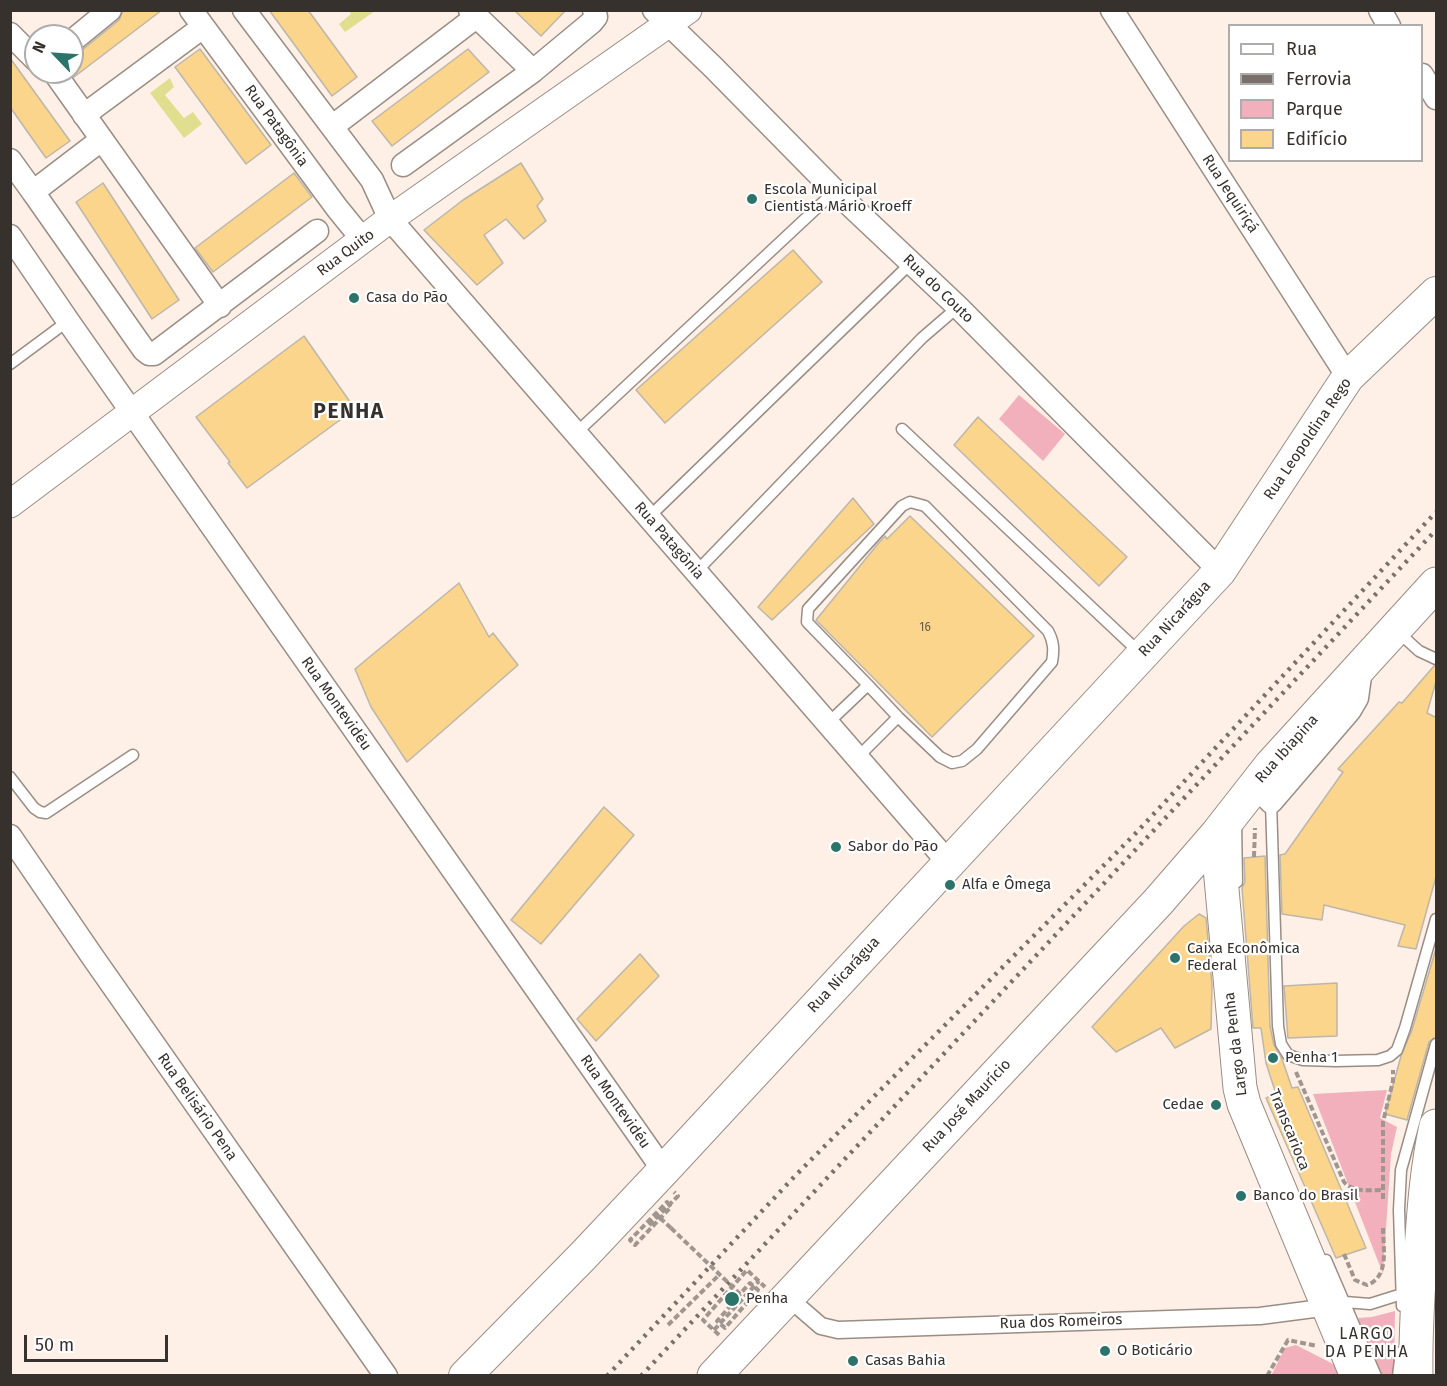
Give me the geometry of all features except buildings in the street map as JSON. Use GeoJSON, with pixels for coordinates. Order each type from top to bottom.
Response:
{"type":"FeatureCollection","features":[{"type":"Feature","properties":{"kind":"main road","name":"Rua Leopoldina Rego"},"geometry":{"type":"LineString","coordinates":[[1220,571],[1348,377],[1437,293]]}},
{"type":"Feature","properties":{"kind":"main road","name":"Rua Nicarágua"},"geometry":{"type":"LineString","coordinates":[[465,1376],[583,1256],[672,1182],[948,862],[1220,571]]}},
{"type":"Feature","properties":{"kind":"main road","name":"Rua Ibiapina"},"geometry":{"type":"LineString","coordinates":[[1247,812],[1361,669],[1437,584]]}},
{"type":"Feature","properties":{"kind":"main road","name":"Largo da Penha"},"geometry":{"type":"LineString","coordinates":[[1247,812],[1240,1088],[1244,1104],[1337,1304],[1357,1376]]}},
{"type":"Feature","properties":{"kind":"main road","name":"Rua José Maurício"},"geometry":{"type":"LineString","coordinates":[[714,1376],[1158,902],[1247,812]]}},
{"type":"Feature","properties":{"kind":"main road"},"geometry":{"type":"LineString","coordinates":[[1416,1376],[1418,1292],[1428,1159],[1436,1129]]}},
{"type":"Feature","properties":{"kind":"street"},"geometry":{"type":"LineString","coordinates":[[84,31],[110,10]]}},
{"type":"Feature","properties":{"kind":"street","name":"Rua Patagônia"},"geometry":{"type":"LineString","coordinates":[[244,10],[372,180],[390,219],[948,862]]}},
{"type":"Feature","properties":{"kind":"street"},"geometry":{"type":"LineString","coordinates":[[403,165],[533,71],[592,22],[596,17],[594,10]]}},
{"type":"Feature","properties":{"kind":"street","name":"Rua Jequiriçá"},"geometry":{"type":"LineString","coordinates":[[1112,10],[1348,377]]}},
{"type":"Feature","properties":{"kind":"street"},"geometry":{"type":"LineString","coordinates":[[1380,10],[1388,24]]}},
{"type":"Feature","properties":{"kind":"street"},"geometry":{"type":"LineString","coordinates":[[333,126],[473,14],[533,71]]}},
{"type":"Feature","properties":{"kind":"street","name":"Rua do Couto"},"geometry":{"type":"LineString","coordinates":[[670,15],[835,191],[958,307],[1220,571]]}},
{"type":"Feature","properties":{"kind":"street","name":"Rua Quito"},"geometry":{"type":"LineString","coordinates":[[10,504],[390,219],[670,15]]}},
{"type":"Feature","properties":{"kind":"street"},"geometry":{"type":"LineString","coordinates":[[84,115],[197,19]]}},
{"type":"Feature","properties":{"kind":"street","name":"Rua Patagônia"},"geometry":{"type":"LineString","coordinates":[[197,19],[363,240]]}},
{"type":"Feature","properties":{"kind":"street"},"geometry":{"type":"LineString","coordinates":[[10,34],[24,48]]}},
{"type":"Feature","properties":{"kind":"street"},"geometry":{"type":"LineString","coordinates":[[1423,77],[1437,98]]}},
{"type":"Feature","properties":{"kind":"street"},"geometry":{"type":"LineString","coordinates":[[62,84],[220,306]]}},
{"type":"Feature","properties":{"kind":"street"},"geometry":{"type":"LineString","coordinates":[[33,192],[102,140]]}},
{"type":"Feature","properties":{"kind":"street"},"geometry":{"type":"LineString","coordinates":[[10,160],[149,354],[154,354],[220,306],[317,231]]}},
{"type":"Feature","properties":{"kind":"street","name":"Rua Montevidéu"},"geometry":{"type":"LineString","coordinates":[[10,236],[672,1182]]}},
{"type":"Feature","properties":{"kind":"street","name":"Rua Belisário Pena"},"geometry":{"type":"LineString","coordinates":[[10,836],[386,1376]]}},
{"type":"Feature","properties":{"kind":"street"},"geometry":{"type":"LineString","coordinates":[[1421,1260],[1437,1300]]}},
{"type":"Feature","properties":{"kind":"street","name":"Rua dos Romeiros"},"geometry":{"type":"LineString","coordinates":[[799,1307],[821,1326],[838,1330],[1260,1316],[1337,1304]]}},
{"type":"Feature","properties":{"kind":"lane"},"geometry":{"type":"LineString","coordinates":[[576,433],[835,191]]}},
{"type":"Feature","properties":{"kind":"lane"},"geometry":{"type":"LineString","coordinates":[[649,517],[911,263]]}},
{"type":"Feature","properties":{"kind":"lane"},"geometry":{"type":"LineString","coordinates":[[696,572],[922,338],[958,307]]}},
{"type":"Feature","properties":{"kind":"lane"},"geometry":{"type":"LineString","coordinates":[[10,364],[68,321]]}},
{"type":"Feature","properties":{"kind":"lane"},"geometry":{"type":"LineString","coordinates":[[902,429],[1142,654]]}},
{"type":"Feature","properties":{"kind":"lane"},"geometry":{"type":"LineString","coordinates":[[910,502],[925,506],[1048,631],[1053,640],[1054,651],[1052,663],[977,749],[962,761],[952,763],[940,757],[898,717],[807,622],[806,616],[808,609],[902,506],[910,502]]}},
{"type":"Feature","properties":{"kind":"lane"},"geometry":{"type":"LineString","coordinates":[[1396,630],[1419,651],[1437,659]]}},
{"type":"Feature","properties":{"kind":"lane"},"geometry":{"type":"LineString","coordinates":[[827,724],[868,685]]}},
{"type":"Feature","properties":{"kind":"lane"},"geometry":{"type":"LineString","coordinates":[[857,758],[898,717]]}},
{"type":"Feature","properties":{"kind":"lane"},"geometry":{"type":"LineString","coordinates":[[10,777],[34,808],[46,813],[133,756]]}},
{"type":"Feature","properties":{"kind":"lane"},"geometry":{"type":"LineString","coordinates":[[1237,896],[1247,812]]}},
{"type":"Feature","properties":{"kind":"lane"},"geometry":{"type":"LineString","coordinates":[[1247,812],[1281,1044],[1284,1052],[1294,1058],[1336,1061],[1378,1060],[1390,1056],[1397,1050],[1437,919]]}},
{"type":"Feature","properties":{"kind":"lane"},"geometry":{"type":"LineString","coordinates":[[1238,940],[1248,1049]]}},
{"type":"Feature","properties":{"kind":"lane"},"geometry":{"type":"LineString","coordinates":[[1402,1313],[1399,1210],[1401,1170],[1437,1044]]}},
{"type":"Feature","properties":{"kind":"lane"},"geometry":{"type":"LineString","coordinates":[[1322,1249],[1337,1304],[1376,1376]]}},
{"type":"Feature","properties":{"kind":"lane"},"geometry":{"type":"LineString","coordinates":[[1337,1304],[1370,1304],[1402,1294]]}},
{"type":"Feature","properties":{"kind":"lane"},"geometry":{"type":"LineString","coordinates":[[1398,1376],[1402,1340]]}},
{"type":"Feature","properties":{"kind":"path"},"geometry":{"type":"LineString","coordinates":[[1247,812],[1254,857]]}},
{"type":"Feature","properties":{"kind":"path"},"geometry":{"type":"LineString","coordinates":[[1383,1201],[1383,1122],[1394,1077],[1390,1056]]}},
{"type":"Feature","properties":{"kind":"path"},"geometry":{"type":"LineString","coordinates":[[1294,1058],[1294,1067],[1298,1077],[1344,1182],[1356,1190],[1383,1190]]}},
{"type":"Feature","properties":{"kind":"path"},"geometry":{"type":"LineString","coordinates":[[672,1182],[672,1202]]}},
{"type":"Feature","properties":{"kind":"path"},"geometry":{"type":"LineString","coordinates":[[667,1202],[671,1207],[660,1218],[635,1245],[630,1240],[667,1202]]}},
{"type":"Feature","properties":{"kind":"path"},"geometry":{"type":"LineString","coordinates":[[660,1218],[740,1294]]}},
{"type":"Feature","properties":{"kind":"path"},"geometry":{"type":"LineString","coordinates":[[1344,1254],[1354,1280],[1367,1285],[1375,1282],[1383,1267],[1383,1223]]}},
{"type":"Feature","properties":{"kind":"path"},"geometry":{"type":"LineString","coordinates":[[751,1274],[747,1270],[703,1320],[714,1330],[759,1281]]}},
{"type":"Feature","properties":{"kind":"path"},"geometry":{"type":"LineString","coordinates":[[669,1325],[719,1275]]}},
{"type":"Feature","properties":{"kind":"path"},"geometry":{"type":"LineString","coordinates":[[750,1283],[758,1290],[742,1309],[725,1328],[717,1321],[750,1283]]}},
{"type":"Feature","properties":{"kind":"path"},"geometry":{"type":"LineString","coordinates":[[737,1304],[742,1309]]}},
{"type":"Feature","properties":{"kind":"path"},"geometry":{"type":"LineString","coordinates":[[1267,1376],[1288,1340],[1328,1347]]}},
{"type":"Feature","properties":{"kind":"green space"},"geometry":{"type":"Polygon","coordinates":[[[1019,395],[1065,434],[1043,461],[999,419],[1019,395]]]}},
{"type":"Feature","properties":{"kind":"green space"},"geometry":{"type":"Polygon","coordinates":[[[1387,1090],[1380,1118],[1397,1127],[1391,1154],[1383,1274],[1313,1094],[1387,1090]]]}},
{"type":"Feature","properties":{"kind":"green space"},"geometry":{"type":"Polygon","coordinates":[[[1395,1311],[1394,1375],[1380,1375],[1358,1318],[1395,1311]]]}},
{"type":"Feature","properties":{"kind":"green space"},"geometry":{"type":"Polygon","coordinates":[[[1296,1345],[1337,1366],[1340,1376],[1271,1376],[1285,1348],[1296,1345]]]}},
{"type":"Feature","properties":{"kind":"shaded area"},"geometry":{"type":"Polygon","coordinates":[[[349,11],[375,11],[345,32],[339,24],[351,14],[349,11]]]}},
{"type":"Feature","properties":{"kind":"shaded area"},"geometry":{"type":"Polygon","coordinates":[[[170,78],[174,87],[165,95],[184,118],[193,112],[202,124],[184,138],[150,93],[170,78]]]}},
{"type":"Feature","properties":{"kind":"railway"},"geometry":{"type":"LineString","coordinates":[[607,1376],[794,1177],[1135,834],[1436,512]]}},
{"type":"Feature","properties":{"kind":"railway"},"geometry":{"type":"LineString","coordinates":[[641,1376],[1436,530]]}},
{"type":"Feature","properties":{"kind":"place","name":"Escola Municipal Cientista Mário Kroeff"},"geometry":{"type":"Point","coordinates":[752,199]}},
{"type":"Feature","properties":{"kind":"place","name":"Casa do Pão"},"geometry":{"type":"Point","coordinates":[354,298]}},
{"type":"Feature","properties":{"kind":"place","name":"Sabor do Pão"},"geometry":{"type":"Point","coordinates":[836,847]}},
{"type":"Feature","properties":{"kind":"place","name":"Alfa e Ômega"},"geometry":{"type":"Point","coordinates":[950,885]}},
{"type":"Feature","properties":{"kind":"place","name":"Caixa Econômica Federal"},"geometry":{"type":"Point","coordinates":[1175,958]}},
{"type":"Feature","properties":{"kind":"place","name":"Penha 1"},"geometry":{"type":"Point","coordinates":[1273,1058]}},
{"type":"Feature","properties":{"kind":"place","name":"Cedae"},"geometry":{"type":"Point","coordinates":[1216,1105]}},
{"type":"Feature","properties":{"kind":"place","name":"Banco do Brasil"},"geometry":{"type":"Point","coordinates":[1241,1196]}},
{"type":"Feature","properties":{"kind":"place","name":"Penha"},"geometry":{"type":"Point","coordinates":[732,1299]}},
{"type":"Feature","properties":{"kind":"place","name":"O Boticário"},"geometry":{"type":"Point","coordinates":[1105,1351]}},
{"type":"Feature","properties":{"kind":"place","name":"Casas Bahia"},"geometry":{"type":"Point","coordinates":[853,1361]}},
{"type":"Feature","properties":{"kind":"district","name":"PENHA"},"geometry":{"type":"Point","coordinates":[349,412]}},
{"type":"Feature","properties":{"kind":"district","name":"LARGO DA PENHA"},"geometry":{"type":"Point","coordinates":[1367,1344]}}]}
